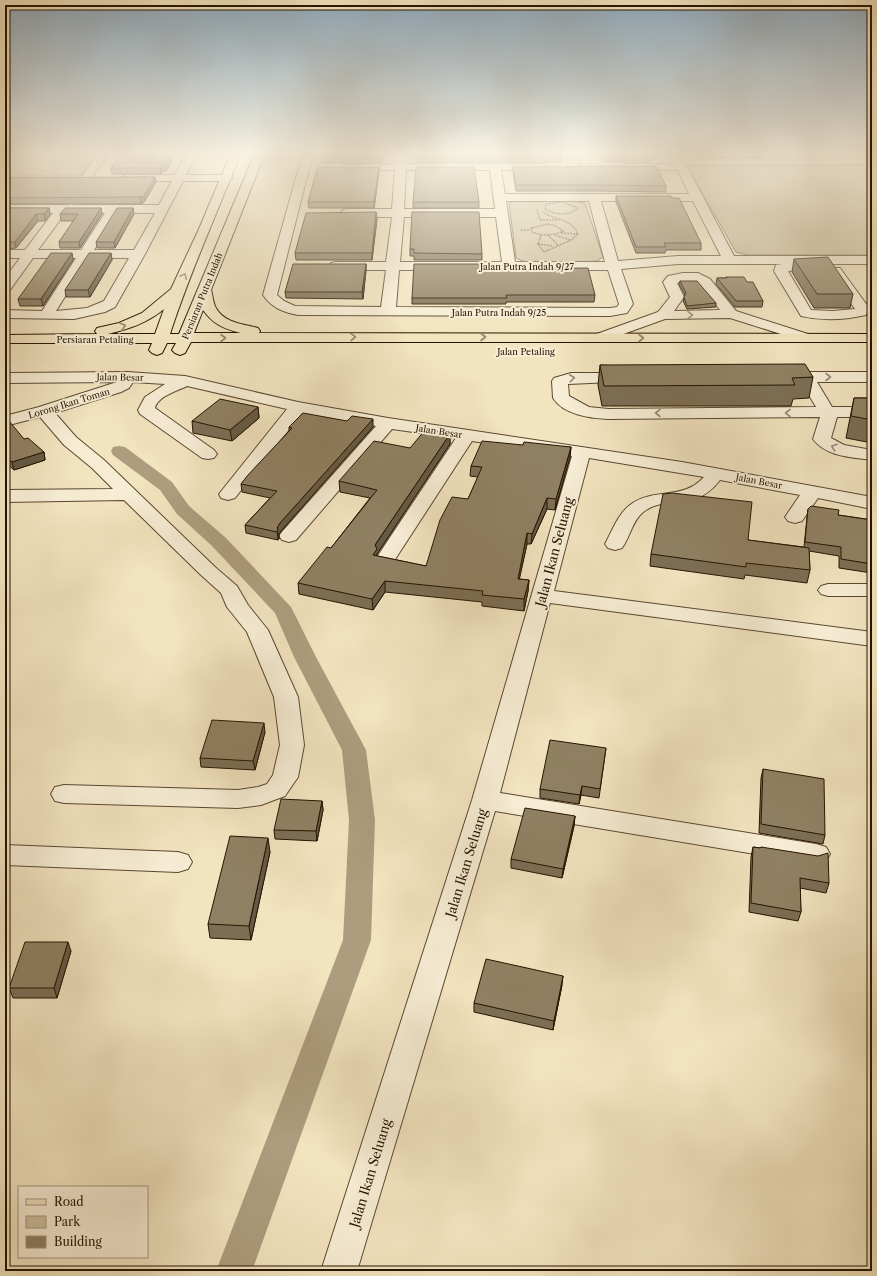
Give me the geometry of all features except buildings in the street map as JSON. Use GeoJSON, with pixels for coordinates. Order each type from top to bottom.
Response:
{"type":"FeatureCollection","features":[{"type":"Feature","properties":{"kind":"main road"},"geometry":{"type":"LineString","coordinates":[[159,345],[177,291],[212,213]]}},
{"type":"Feature","properties":{"kind":"main road","name":"Persiaran Putra Indah"},"geometry":{"type":"LineString","coordinates":[[182,344],[236,213]]}},
{"type":"Feature","properties":{"kind":"main road"},"geometry":{"type":"LineString","coordinates":[[57,339],[108,330],[137,322],[156,310],[177,291]]}},
{"type":"Feature","properties":{"kind":"main road"},"geometry":{"type":"LineString","coordinates":[[205,291],[205,301],[209,310],[223,322],[248,331],[296,338]]}},
{"type":"Feature","properties":{"kind":"main road","name":"Jalan Petaling"},"geometry":{"type":"LineString","coordinates":[[182,344],[296,338],[378,336],[868,338]]}},
{"type":"Feature","properties":{"kind":"main road","name":"Persiaran Petaling"},"geometry":{"type":"LineString","coordinates":[[5,339],[57,339],[159,345]]}},
{"type":"Feature","properties":{"kind":"main road","name":"Jalan Petaling"},"geometry":{"type":"LineString","coordinates":[[182,344],[706,351],[872,350]]}},
{"type":"Feature","properties":{"kind":"main road","name":"Persiaran Petaling"},"geometry":{"type":"LineString","coordinates":[[5,352],[182,344]]}},
{"type":"Feature","properties":{"kind":"street"},"geometry":{"type":"LineString","coordinates":[[5,223],[9,213]]}},
{"type":"Feature","properties":{"kind":"street"},"geometry":{"type":"LineString","coordinates":[[5,287],[62,213]]}},
{"type":"Feature","properties":{"kind":"street"},"geometry":{"type":"LineString","coordinates":[[47,314],[111,213]]}},
{"type":"Feature","properties":{"kind":"street"},"geometry":{"type":"LineString","coordinates":[[5,314],[77,314],[105,307],[113,299],[162,213]]}},
{"type":"Feature","properties":{"kind":"street"},"geometry":{"type":"LineString","coordinates":[[337,213],[445,213]]}},
{"type":"Feature","properties":{"kind":"street"},"geometry":{"type":"LineString","coordinates":[[388,312],[398,213]]}},
{"type":"Feature","properties":{"kind":"street"},"geometry":{"type":"LineString","coordinates":[[502,213],[509,266]]}},
{"type":"Feature","properties":{"kind":"street"},"geometry":{"type":"LineString","coordinates":[[598,213],[613,266]]}},
{"type":"Feature","properties":{"kind":"street"},"geometry":{"type":"LineString","coordinates":[[705,213],[730,260]]}},
{"type":"Feature","properties":{"kind":"street"},"geometry":{"type":"LineString","coordinates":[[293,266],[278,266],[292,214],[307,214]]}},
{"type":"Feature","properties":{"kind":"street"},"geometry":{"type":"LineString","coordinates":[[5,254],[139,254]]}},
{"type":"Feature","properties":{"kind":"street","name":"Jalan Putra Indah 9/27"},"geometry":{"type":"LineString","coordinates":[[324,266],[613,266],[651,261],[730,260],[829,263]]}},
{"type":"Feature","properties":{"kind":"street"},"geometry":{"type":"LineString","coordinates":[[829,263],[862,308],[861,312],[851,314],[806,313],[781,271],[781,268],[829,263],[870,263]]}},
{"type":"Feature","properties":{"kind":"street","name":"Jalan Putra Indah 9/25"},"geometry":{"type":"LineString","coordinates":[[278,266],[270,295],[277,303],[290,309],[314,312],[610,312],[622,310],[626,304],[613,266]]}},
{"type":"Feature","properties":{"kind":"street"},"geometry":{"type":"LineString","coordinates":[[663,315],[677,297],[670,282],[673,279],[682,277],[698,277],[705,282],[731,314]]}},
{"type":"Feature","properties":{"kind":"street"},"geometry":{"type":"LineString","coordinates":[[599,338],[663,315],[731,314],[803,337]]}},
{"type":"Feature","properties":{"kind":"street","name":"Jalan Besar"},"geometry":{"type":"LineString","coordinates":[[5,378],[128,377],[185,381],[298,406],[388,423],[716,473],[813,492],[871,509]]}},
{"type":"Feature","properties":{"kind":"street","name":"Lorong Ikan Toman"},"geometry":{"type":"LineString","coordinates":[[5,421],[45,412],[114,389],[123,384],[128,377]]}},
{"type":"Feature","properties":{"kind":"street"},"geometry":{"type":"LineString","coordinates":[[768,377],[872,377]]}},
{"type":"Feature","properties":{"kind":"street"},"geometry":{"type":"LineString","coordinates":[[806,377],[827,412],[829,419],[822,439],[825,443],[841,449],[872,455]]}},
{"type":"Feature","properties":{"kind":"street"},"geometry":{"type":"LineString","coordinates":[[850,377],[872,412]]}},
{"type":"Feature","properties":{"kind":"street"},"geometry":{"type":"LineString","coordinates":[[643,378],[564,379],[560,381],[561,398],[566,402],[584,410],[608,414],[872,412]]}},
{"type":"Feature","properties":{"kind":"street"},"geometry":{"type":"LineString","coordinates":[[185,381],[152,398],[146,404],[146,410],[208,454]]}},
{"type":"Feature","properties":{"kind":"street"},"geometry":{"type":"LineString","coordinates":[[228,494],[298,406]]}},
{"type":"Feature","properties":{"kind":"street"},"geometry":{"type":"LineString","coordinates":[[45,412],[49,420],[70,441],[98,464],[208,571],[230,590],[238,607],[257,630],[286,697],[292,745],[285,777],[276,790],[261,796],[238,799],[64,794]]}},
{"type":"Feature","properties":{"kind":"street"},"geometry":{"type":"LineString","coordinates":[[289,536],[388,423]]}},
{"type":"Feature","properties":{"kind":"street"},"geometry":{"type":"LineString","coordinates":[[387,557],[466,436]]}},
{"type":"Feature","properties":{"kind":"street","name":"Jalan Ikan Seluang"},"geometry":{"type":"LineString","coordinates":[[339,1271],[485,800],[582,452]]}},
{"type":"Feature","properties":{"kind":"street"},"geometry":{"type":"LineString","coordinates":[[616,544],[631,515],[637,508],[654,500],[698,492],[716,473]]}},
{"type":"Feature","properties":{"kind":"street"},"geometry":{"type":"LineString","coordinates":[[795,517],[805,501],[813,492]]}},
{"type":"Feature","properties":{"kind":"street"},"geometry":{"type":"LineString","coordinates":[[5,496],[129,494]]}},
{"type":"Feature","properties":{"kind":"street"},"geometry":{"type":"LineString","coordinates":[[828,590],[872,590]]}},
{"type":"Feature","properties":{"kind":"street"},"geometry":{"type":"LineString","coordinates":[[542,596],[872,638]]}},
{"type":"Feature","properties":{"kind":"street"},"geometry":{"type":"LineString","coordinates":[[485,800],[816,854]]}},
{"type":"Feature","properties":{"kind":"street"},"geometry":{"type":"LineString","coordinates":[[5,855],[178,862]]}},
{"type":"Feature","properties":{"kind":"path"},"geometry":{"type":"LineString","coordinates":[[538,213],[540,220],[563,220]]}},
{"type":"Feature","properties":{"kind":"path"},"geometry":{"type":"LineString","coordinates":[[545,213],[572,223],[578,234]]}},
{"type":"Feature","properties":{"kind":"path"},"geometry":{"type":"LineString","coordinates":[[554,225],[563,220]]}},
{"type":"Feature","properties":{"kind":"path"},"geometry":{"type":"LineString","coordinates":[[561,232],[563,231],[562,229],[554,225],[539,225],[531,228],[532,232],[541,235],[555,235],[571,240]]}},
{"type":"Feature","properties":{"kind":"path"},"geometry":{"type":"LineString","coordinates":[[555,235],[561,232],[578,234]]}},
{"type":"Feature","properties":{"kind":"path"},"geometry":{"type":"LineString","coordinates":[[543,252],[571,240],[578,234]]}},
{"type":"Feature","properties":{"kind":"path"},"geometry":{"type":"LineString","coordinates":[[541,235],[538,240],[538,244],[546,255]]}},
{"type":"Feature","properties":{"kind":"path"},"geometry":{"type":"LineString","coordinates":[[548,235],[558,245]]}},
{"type":"Feature","properties":{"kind":"path"},"geometry":{"type":"LineString","coordinates":[[538,244],[555,246]]}},
{"type":"Feature","properties":{"kind":"green space"},"geometry":{"type":"Polygon","coordinates":[[[510,213],[588,213],[603,257],[597,261],[588,262],[525,262],[516,258],[510,213]]]}},
{"type":"Feature","properties":{"kind":"green space"},"geometry":{"type":"Polygon","coordinates":[[[713,213],[872,213],[872,255],[747,255],[736,252],[713,213]]]}},
{"type":"Feature","properties":{"kind":"waterway"},"geometry":{"type":"LineString","coordinates":[[119,451],[166,486],[183,510],[219,542],[284,611],[305,657],[354,750],[362,820],[357,940],[234,1271]]}}]}
